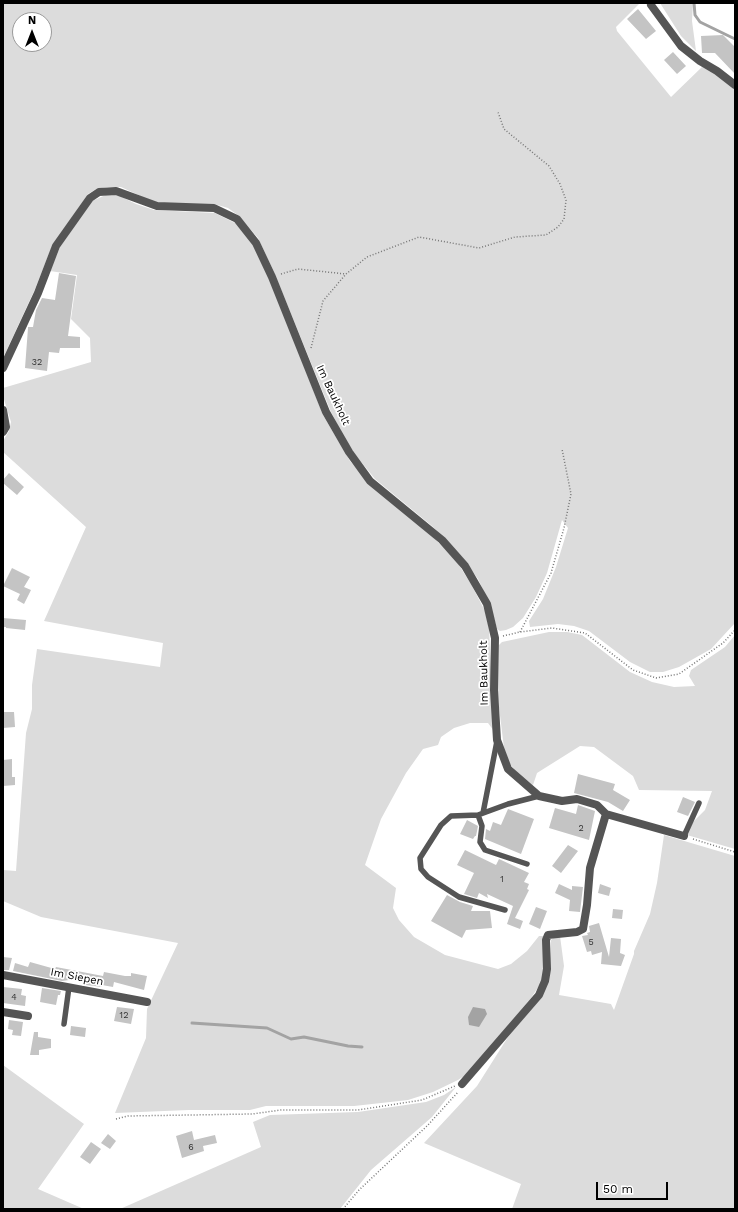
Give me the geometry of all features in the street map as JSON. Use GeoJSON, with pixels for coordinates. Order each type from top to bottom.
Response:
{"type":"FeatureCollection","features":[{"type":"Feature","properties":{"kind":"street"},"geometry":{"type":"LineString","coordinates":[[651,5],[681,46],[700,62],[717,71],[735,85]]}},
{"type":"Feature","properties":{"kind":"street","name":"Im Baukholt"},"geometry":{"type":"LineString","coordinates":[[3,368],[38,293],[56,246],[90,198],[99,192],[116,191],[157,206],[214,208],[226,212],[238,219],[256,243],[272,277],[326,412],[349,452],[370,481],[442,540],[465,566],[487,604],[495,638],[494,690],[497,740],[508,769],[524,786],[539,796],[562,801],[577,799],[598,805],[606,814],[684,836]]}},
{"type":"Feature","properties":{"kind":"street"},"geometry":{"type":"LineString","coordinates":[[3,410],[6,427],[3,432]]}},
{"type":"Feature","properties":{"kind":"street"},"geometry":{"type":"LineString","coordinates":[[462,1084],[539,995],[545,981],[547,969],[546,940],[548,935],[577,932],[583,929],[587,905],[590,868],[606,814]]}},
{"type":"Feature","properties":{"kind":"street","name":"Im Siepen"},"geometry":{"type":"LineString","coordinates":[[3,975],[147,1002]]}},
{"type":"Feature","properties":{"kind":"street"},"geometry":{"type":"LineString","coordinates":[[3,1012],[28,1016]]}},
{"type":"Feature","properties":{"kind":"lane"},"geometry":{"type":"LineString","coordinates":[[497,740],[481,814],[482,826],[480,842],[485,850],[527,864]]}},
{"type":"Feature","properties":{"kind":"lane"},"geometry":{"type":"LineString","coordinates":[[505,910],[459,896],[428,877],[421,869],[420,858],[441,825],[451,816],[481,814],[508,804],[539,796]]}},
{"type":"Feature","properties":{"kind":"lane"},"geometry":{"type":"LineString","coordinates":[[684,836],[698,803]]}},
{"type":"Feature","properties":{"kind":"lane"},"geometry":{"type":"LineString","coordinates":[[64,1024],[69,987]]}},
{"type":"Feature","properties":{"kind":"path"},"geometry":{"type":"LineString","coordinates":[[310,350],[323,301],[346,274],[367,256],[419,237],[479,248],[515,237],[546,235],[558,227],[564,219],[566,200],[560,184],[548,166],[504,129],[498,112]]}},
{"type":"Feature","properties":{"kind":"path"},"geometry":{"type":"LineString","coordinates":[[272,277],[298,269],[346,274]]}},
{"type":"Feature","properties":{"kind":"path"},"geometry":{"type":"LineString","coordinates":[[520,632],[539,599],[551,573],[564,528],[571,494],[562,449]]}},
{"type":"Feature","properties":{"kind":"path"},"geometry":{"type":"LineString","coordinates":[[495,638],[520,632],[552,628],[585,633],[633,670],[656,678],[679,674],[723,643],[735,630]]}},
{"type":"Feature","properties":{"kind":"path"},"geometry":{"type":"LineString","coordinates":[[684,836],[735,852]]}},
{"type":"Feature","properties":{"kind":"path"},"geometry":{"type":"LineString","coordinates":[[116,1119],[128,1116],[252,1114],[281,1110],[358,1110],[422,1100],[462,1084]]}},
{"type":"Feature","properties":{"kind":"path"},"geometry":{"type":"LineString","coordinates":[[343,1209],[359,1190],[428,1125],[455,1096]]}},
{"type":"Feature","properties":{"kind":"shaded area"},"geometry":{"type":"Polygon","coordinates":[[[3,3],[640,3],[616,27],[617,31],[671,97],[702,67],[718,75],[735,90],[735,623],[711,649],[679,667],[663,672],[650,672],[630,662],[589,631],[574,626],[558,624],[530,627],[529,621],[543,599],[556,567],[568,528],[562,520],[547,573],[536,597],[523,618],[513,627],[500,631],[497,629],[490,604],[478,579],[463,558],[432,526],[375,479],[349,447],[331,412],[274,272],[258,238],[239,216],[228,208],[214,204],[163,204],[151,201],[121,187],[96,189],[88,194],[52,246],[35,289],[3,358],[3,3]]]}},
{"type":"Feature","properties":{"kind":"shaded area"},"geometry":{"type":"Polygon","coordinates":[[[660,3],[693,3],[692,21],[696,51],[681,36],[660,3]]]}},
{"type":"Feature","properties":{"kind":"shaded area"},"geometry":{"type":"Polygon","coordinates":[[[108,194],[120,196],[136,204],[154,210],[215,213],[235,223],[253,244],[269,277],[323,415],[350,461],[368,482],[432,536],[457,562],[471,584],[485,611],[489,628],[494,731],[488,723],[470,723],[454,728],[441,737],[438,745],[423,749],[406,773],[381,819],[365,865],[396,888],[393,908],[399,920],[414,937],[445,955],[498,969],[511,964],[527,951],[539,936],[543,936],[544,970],[541,983],[531,998],[467,1074],[433,1092],[408,1100],[354,1106],[266,1106],[250,1110],[189,1110],[115,1113],[146,1038],[147,1009],[178,943],[41,917],[3,901],[3,870],[16,871],[26,733],[32,709],[32,685],[37,649],[160,667],[163,643],[44,621],[86,527],[3,452],[3,441],[9,431],[11,422],[3,396],[3,388],[91,362],[90,338],[71,319],[77,275],[50,271],[60,247],[92,201],[108,194]]]}},
{"type":"Feature","properties":{"kind":"shaded area"},"geometry":{"type":"Polygon","coordinates":[[[549,632],[567,632],[582,635],[630,672],[652,682],[674,687],[695,686],[689,676],[691,670],[725,647],[735,635],[735,849],[687,835],[693,822],[705,810],[712,791],[639,790],[633,776],[594,747],[580,746],[537,773],[533,785],[521,777],[509,763],[504,748],[497,691],[498,646],[502,642],[549,632]]]}},
{"type":"Feature","properties":{"kind":"shaded area"},"geometry":{"type":"Polygon","coordinates":[[[664,835],[735,856],[735,1209],[512,1209],[521,1184],[424,1143],[477,1086],[508,1037],[542,993],[549,978],[551,940],[554,937],[560,936],[564,966],[559,995],[611,1004],[614,1010],[634,951],[650,914],[657,883],[664,835]]]}},
{"type":"Feature","properties":{"kind":"shaded area"},"geometry":{"type":"Polygon","coordinates":[[[473,1007],[485,1009],[487,1014],[479,1027],[469,1025],[468,1017],[473,1007]]]}},
{"type":"Feature","properties":{"kind":"shaded area"},"geometry":{"type":"Polygon","coordinates":[[[3,1065],[84,1124],[38,1189],[84,1209],[3,1209],[3,1065]]]}},
{"type":"Feature","properties":{"kind":"shaded area"},"geometry":{"type":"Polygon","coordinates":[[[456,1087],[432,1117],[371,1170],[340,1209],[120,1209],[261,1147],[253,1122],[270,1115],[358,1112],[426,1102],[444,1095],[456,1087]]]}},
{"type":"Feature","properties":{"kind":"building"},"geometry":{"type":"Polygon","coordinates":[[[638,9],[656,31],[646,39],[627,19],[638,9]]]}},
{"type":"Feature","properties":{"kind":"building"},"geometry":{"type":"Polygon","coordinates":[[[723,35],[735,47],[735,74],[715,53],[702,53],[701,36],[723,35]]]}},
{"type":"Feature","properties":{"kind":"building"},"geometry":{"type":"Polygon","coordinates":[[[673,52],[686,66],[677,74],[664,60],[673,52]]]}},
{"type":"Feature","properties":{"kind":"building"},"geometry":{"type":"Polygon","coordinates":[[[59,273],[76,276],[68,336],[80,337],[80,348],[60,348],[59,353],[49,352],[47,371],[25,368],[28,327],[33,327],[36,310],[42,298],[55,300],[59,273]]]}},
{"type":"Feature","properties":{"kind":"building"},"geometry":{"type":"Polygon","coordinates":[[[9,473],[24,487],[17,495],[3,483],[3,480],[9,473]]]}},
{"type":"Feature","properties":{"kind":"building"},"geometry":{"type":"Polygon","coordinates":[[[12,568],[30,577],[24,587],[31,590],[24,604],[17,600],[20,594],[3,586],[12,568]]]}},
{"type":"Feature","properties":{"kind":"building"},"geometry":{"type":"Polygon","coordinates":[[[3,618],[26,620],[25,630],[3,627],[3,618]]]}},
{"type":"Feature","properties":{"kind":"building"},"geometry":{"type":"Polygon","coordinates":[[[3,712],[14,712],[15,727],[3,728],[3,712]]]}},
{"type":"Feature","properties":{"kind":"building"},"geometry":{"type":"Polygon","coordinates":[[[12,759],[12,777],[15,777],[15,785],[3,786],[3,760],[12,759]]]}},
{"type":"Feature","properties":{"kind":"building"},"geometry":{"type":"Polygon","coordinates":[[[578,774],[615,784],[613,790],[630,800],[623,811],[608,802],[574,793],[578,774]]]}},
{"type":"Feature","properties":{"kind":"building"},"geometry":{"type":"Polygon","coordinates":[[[683,797],[695,802],[688,816],[677,812],[683,797]]]}},
{"type":"Feature","properties":{"kind":"building"},"geometry":{"type":"Polygon","coordinates":[[[578,805],[595,811],[589,840],[549,828],[555,808],[576,814],[578,805]]]}},
{"type":"Feature","properties":{"kind":"building"},"geometry":{"type":"Polygon","coordinates":[[[508,809],[534,819],[521,854],[485,839],[486,829],[490,831],[493,822],[501,825],[508,809]]]}},
{"type":"Feature","properties":{"kind":"building"},"geometry":{"type":"Polygon","coordinates":[[[467,820],[478,826],[476,836],[473,839],[460,834],[467,820]]]}},
{"type":"Feature","properties":{"kind":"building"},"geometry":{"type":"Polygon","coordinates":[[[568,845],[578,851],[561,873],[552,866],[568,845]]]}},
{"type":"Feature","properties":{"kind":"building"},"geometry":{"type":"Polygon","coordinates":[[[465,850],[496,865],[499,859],[529,873],[524,882],[529,884],[527,889],[529,890],[515,918],[523,921],[520,929],[507,924],[513,906],[487,894],[488,898],[479,893],[477,898],[464,894],[474,873],[457,865],[465,850]]]}},
{"type":"Feature","properties":{"kind":"building"},"geometry":{"type":"Polygon","coordinates":[[[559,884],[572,890],[572,886],[583,887],[580,912],[569,911],[570,900],[555,893],[559,884]]]}},
{"type":"Feature","properties":{"kind":"building"},"geometry":{"type":"Polygon","coordinates":[[[600,884],[611,888],[609,896],[598,893],[600,884]]]}},
{"type":"Feature","properties":{"kind":"building"},"geometry":{"type":"Polygon","coordinates":[[[447,895],[460,902],[473,906],[471,911],[490,911],[492,928],[466,930],[462,938],[431,921],[447,895]]]}},
{"type":"Feature","properties":{"kind":"building"},"geometry":{"type":"Polygon","coordinates":[[[536,907],[547,911],[540,929],[529,924],[536,907]]]}},
{"type":"Feature","properties":{"kind":"building"},"geometry":{"type":"Polygon","coordinates":[[[613,909],[623,910],[622,919],[612,918],[613,909]]]}},
{"type":"Feature","properties":{"kind":"building"},"geometry":{"type":"Polygon","coordinates":[[[599,923],[609,957],[611,938],[621,939],[620,953],[625,955],[621,966],[601,964],[602,952],[592,955],[591,951],[587,952],[582,936],[588,935],[587,933],[590,932],[589,926],[599,923]]]}},
{"type":"Feature","properties":{"kind":"building"},"geometry":{"type":"Polygon","coordinates":[[[3,957],[12,958],[9,970],[3,970],[3,957]]]}},
{"type":"Feature","properties":{"kind":"building"},"geometry":{"type":"Polygon","coordinates":[[[30,962],[55,969],[56,967],[103,976],[104,972],[125,976],[131,976],[131,973],[147,976],[144,990],[114,982],[113,987],[102,985],[102,987],[86,985],[87,982],[69,979],[62,981],[13,971],[15,963],[28,967],[30,962]]]}},
{"type":"Feature","properties":{"kind":"building"},"geometry":{"type":"Polygon","coordinates":[[[3,987],[22,989],[21,995],[26,996],[25,1006],[3,1003],[3,987]]]}},
{"type":"Feature","properties":{"kind":"building"},"geometry":{"type":"Polygon","coordinates":[[[42,988],[61,991],[60,995],[58,995],[56,1005],[40,1002],[42,988]]]}},
{"type":"Feature","properties":{"kind":"building"},"geometry":{"type":"Polygon","coordinates":[[[117,1007],[134,1009],[131,1024],[114,1021],[117,1007]]]}},
{"type":"Feature","properties":{"kind":"building"},"geometry":{"type":"Polygon","coordinates":[[[9,1020],[23,1022],[21,1036],[12,1035],[13,1030],[8,1029],[9,1020]]]}},
{"type":"Feature","properties":{"kind":"building"},"geometry":{"type":"Polygon","coordinates":[[[71,1026],[86,1028],[85,1037],[70,1035],[71,1026]]]}},
{"type":"Feature","properties":{"kind":"building"},"geometry":{"type":"Polygon","coordinates":[[[34,1032],[38,1032],[38,1037],[51,1039],[51,1048],[39,1050],[39,1055],[30,1055],[34,1032]]]}},
{"type":"Feature","properties":{"kind":"building"},"geometry":{"type":"Polygon","coordinates":[[[192,1131],[194,1140],[215,1135],[217,1143],[203,1146],[204,1151],[182,1158],[176,1136],[192,1131]]]}},
{"type":"Feature","properties":{"kind":"building"},"geometry":{"type":"Polygon","coordinates":[[[108,1134],[116,1141],[110,1149],[101,1143],[108,1134]]]}},
{"type":"Feature","properties":{"kind":"building"},"geometry":{"type":"Polygon","coordinates":[[[91,1142],[101,1149],[90,1164],[80,1157],[91,1142]]]}},
{"type":"Feature","properties":{"kind":"waterway"},"geometry":{"type":"LineString","coordinates":[[694,3],[695,15],[700,22],[735,39]]}},
{"type":"Feature","properties":{"kind":"waterway"},"geometry":{"type":"LineString","coordinates":[[192,1023],[267,1028],[291,1039],[304,1037],[348,1046],[362,1047]]}}]}
